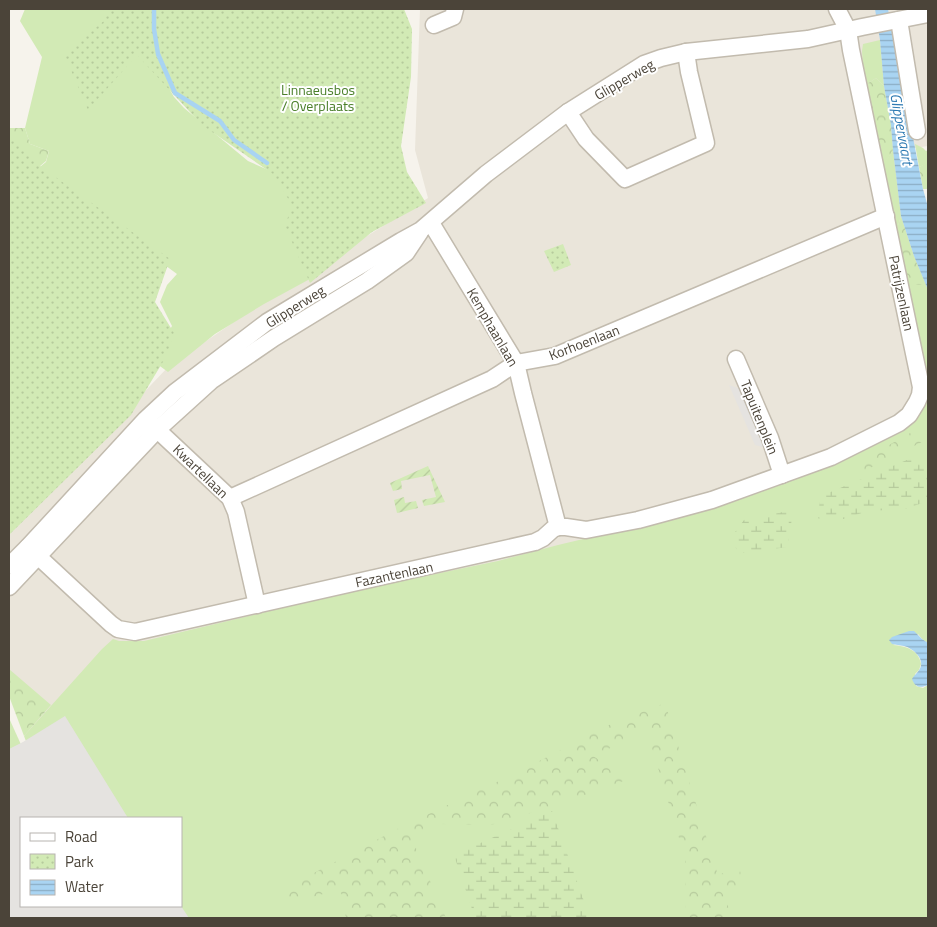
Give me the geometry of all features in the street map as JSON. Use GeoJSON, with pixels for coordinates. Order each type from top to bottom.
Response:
{"type":"FeatureCollection","features":[{"type":"Feature","properties":{"kind":"street"},"geometry":{"type":"LineString","coordinates":[[434,25],[453,17],[455,9]]}},
{"type":"Feature","properties":{"kind":"street","name":"Patrijzenlaan"},"geometry":{"type":"LineString","coordinates":[[782,476],[832,457],[899,423],[909,415],[920,395],[921,387],[848,30],[837,9]]}},
{"type":"Feature","properties":{"kind":"street","name":"Glipperweg"},"geometry":{"type":"LineString","coordinates":[[9,587],[33,552],[152,424],[267,322],[426,226],[486,174],[568,112],[644,64],[686,52],[808,39],[928,14]]}},
{"type":"Feature","properties":{"kind":"street"},"geometry":{"type":"LineString","coordinates":[[899,20],[916,131]]}},
{"type":"Feature","properties":{"kind":"street"},"geometry":{"type":"LineString","coordinates":[[568,112],[586,139],[625,179],[706,142],[686,52]]}},
{"type":"Feature","properties":{"kind":"street","name":"Korhoenlaan"},"geometry":{"type":"LineString","coordinates":[[230,498],[492,379],[516,363],[555,356],[886,216]]}},
{"type":"Feature","properties":{"kind":"street","name":"Kemphaanlaan"},"geometry":{"type":"LineString","coordinates":[[426,226],[516,363],[558,527]]}},
{"type":"Feature","properties":{"kind":"street","name":"Tapuitenplein"},"geometry":{"type":"LineString","coordinates":[[736,359],[770,438],[782,476]]}},
{"type":"Feature","properties":{"kind":"street","name":"Kwartellaan"},"geometry":{"type":"LineString","coordinates":[[152,424],[230,498],[236,512],[257,605]]}},
{"type":"Feature","properties":{"kind":"street"},"geometry":{"type":"LineString","coordinates":[[558,527],[586,530],[638,520],[712,500],[782,476]]}},
{"type":"Feature","properties":{"kind":"street","name":"Fazantenlaan"},"geometry":{"type":"LineString","coordinates":[[33,552],[110,624],[118,629],[135,632],[535,542],[558,527]]}},
{"type":"Feature","properties":{"kind":"street","name":"Glipperweg"},"geometry":{"type":"LineString","coordinates":[[9,566],[33,552]]}},
{"type":"Feature","properties":{"kind":"shaded area"},"geometry":{"type":"Polygon","coordinates":[[[420,9],[928,9],[928,146],[903,150],[928,245],[928,458],[26,737],[9,694],[9,535],[168,367],[287,286],[428,198],[415,150],[420,9]]]}},
{"type":"Feature","properties":{"kind":"shaded area"},"geometry":{"type":"Polygon","coordinates":[[[729,385],[744,390],[769,449],[755,445],[729,385]]]}},
{"type":"Feature","properties":{"kind":"shaded area"},"geometry":{"type":"Polygon","coordinates":[[[65,716],[127,817],[20,817],[20,907],[182,907],[189,918],[9,918],[9,749],[65,716]]]}},
{"type":"Feature","properties":{"kind":"green space"},"geometry":{"type":"Polygon","coordinates":[[[25,9],[117,9],[148,53],[174,97],[184,108],[248,161],[282,176],[319,274],[215,334],[168,372],[153,361],[172,326],[160,302],[167,285],[177,274],[52,182],[19,184],[46,162],[49,151],[30,144],[25,128],[42,57],[20,21],[25,9]]]}},
{"type":"Feature","properties":{"kind":"green space","name":"Linnaeusbos / Overplaats"},"geometry":{"type":"Polygon","coordinates":[[[109,9],[404,9],[412,29],[411,77],[401,146],[407,172],[426,203],[372,232],[310,283],[285,226],[292,205],[273,174],[202,125],[137,55],[88,110],[64,54],[105,20],[109,9]]]}},
{"type":"Feature","properties":{"kind":"green space"},"geometry":{"type":"Polygon","coordinates":[[[880,40],[884,86],[876,78],[864,86],[863,44],[880,40]]]}},
{"type":"Feature","properties":{"kind":"green space"},"geometry":{"type":"Polygon","coordinates":[[[876,78],[884,86],[891,125],[893,150],[886,162],[878,153],[864,86],[876,78]]]}},
{"type":"Feature","properties":{"kind":"green space"},"geometry":{"type":"Polygon","coordinates":[[[9,128],[25,128],[30,144],[49,151],[46,161],[19,184],[9,133],[9,128]]]}},
{"type":"Feature","properties":{"kind":"green space"},"geometry":{"type":"Polygon","coordinates":[[[9,132],[40,166],[170,259],[155,302],[174,333],[167,355],[131,415],[9,535],[9,132]]]}},
{"type":"Feature","properties":{"kind":"green space"},"geometry":{"type":"Polygon","coordinates":[[[915,144],[926,151],[928,150],[928,176],[927,164],[919,167],[915,144]]]}},
{"type":"Feature","properties":{"kind":"green space"},"geometry":{"type":"Polygon","coordinates":[[[893,150],[901,216],[896,232],[878,153],[886,161],[893,150]]]}},
{"type":"Feature","properties":{"kind":"green space"},"geometry":{"type":"Polygon","coordinates":[[[927,163],[928,189],[923,189],[919,167],[927,163]]]}},
{"type":"Feature","properties":{"kind":"green space"},"geometry":{"type":"Polygon","coordinates":[[[901,216],[926,285],[907,285],[896,232],[901,216]]]}},
{"type":"Feature","properties":{"kind":"green space"},"geometry":{"type":"Polygon","coordinates":[[[563,244],[571,265],[554,272],[544,251],[563,244]]]}},
{"type":"Feature","properties":{"kind":"green space"},"geometry":{"type":"Polygon","coordinates":[[[907,285],[926,285],[928,290],[928,379],[907,285]]]}},
{"type":"Feature","properties":{"kind":"green space"},"geometry":{"type":"Polygon","coordinates":[[[928,396],[928,643],[918,634],[893,645],[903,646],[918,655],[921,664],[915,674],[916,686],[923,688],[928,685],[928,918],[9,918],[9,891],[20,907],[182,907],[182,817],[62,817],[24,736],[113,639],[119,641],[144,641],[311,601],[498,561],[684,515],[908,425],[923,409],[928,396]]]}},
{"type":"Feature","properties":{"kind":"green space"},"geometry":{"type":"Polygon","coordinates":[[[928,423],[928,439],[860,473],[859,462],[928,423]]]}},
{"type":"Feature","properties":{"kind":"green space"},"geometry":{"type":"Polygon","coordinates":[[[914,457],[928,465],[928,501],[905,509],[868,511],[834,522],[817,518],[821,496],[914,457]]]}},
{"type":"Feature","properties":{"kind":"green space"},"geometry":{"type":"Polygon","coordinates":[[[428,466],[445,502],[424,506],[422,500],[436,497],[430,475],[401,481],[402,489],[393,491],[390,483],[428,466]]]}},
{"type":"Feature","properties":{"kind":"green space"},"geometry":{"type":"Polygon","coordinates":[[[404,497],[405,503],[416,501],[418,508],[397,513],[394,500],[404,497]]]}},
{"type":"Feature","properties":{"kind":"green space"},"geometry":{"type":"Polygon","coordinates":[[[793,510],[788,547],[739,553],[730,539],[744,520],[793,510]]]}},
{"type":"Feature","properties":{"kind":"green space"},"geometry":{"type":"Polygon","coordinates":[[[9,669],[51,705],[24,736],[9,696],[9,669]]]}},
{"type":"Feature","properties":{"kind":"green space"},"geometry":{"type":"Polygon","coordinates":[[[665,703],[718,875],[739,867],[744,887],[725,897],[732,918],[686,918],[685,858],[647,731],[593,756],[629,779],[557,805],[491,825],[439,824],[412,839],[446,918],[346,918],[340,889],[296,902],[276,893],[401,827],[516,773],[611,724],[665,703]]]}},
{"type":"Feature","properties":{"kind":"green space"},"geometry":{"type":"Polygon","coordinates":[[[9,718],[23,749],[9,761],[9,718]]]}},
{"type":"Feature","properties":{"kind":"green space"},"geometry":{"type":"Polygon","coordinates":[[[552,811],[590,918],[475,918],[454,855],[552,811]]]}},
{"type":"Feature","properties":{"kind":"water","name":"Glippervaart"},"geometry":{"type":"Polygon","coordinates":[[[875,9],[888,9],[928,207],[928,290],[901,216],[875,9]]]}},
{"type":"Feature","properties":{"kind":"water"},"geometry":{"type":"Polygon","coordinates":[[[914,631],[928,643],[928,685],[925,686],[917,686],[912,679],[921,666],[919,656],[904,646],[892,644],[889,640],[892,637],[914,631]]]}},
{"type":"Feature","properties":{"kind":"waterway"},"geometry":{"type":"LineString","coordinates":[[154,9],[154,29],[158,54],[175,93],[220,121],[234,140],[267,163]]}}]}
